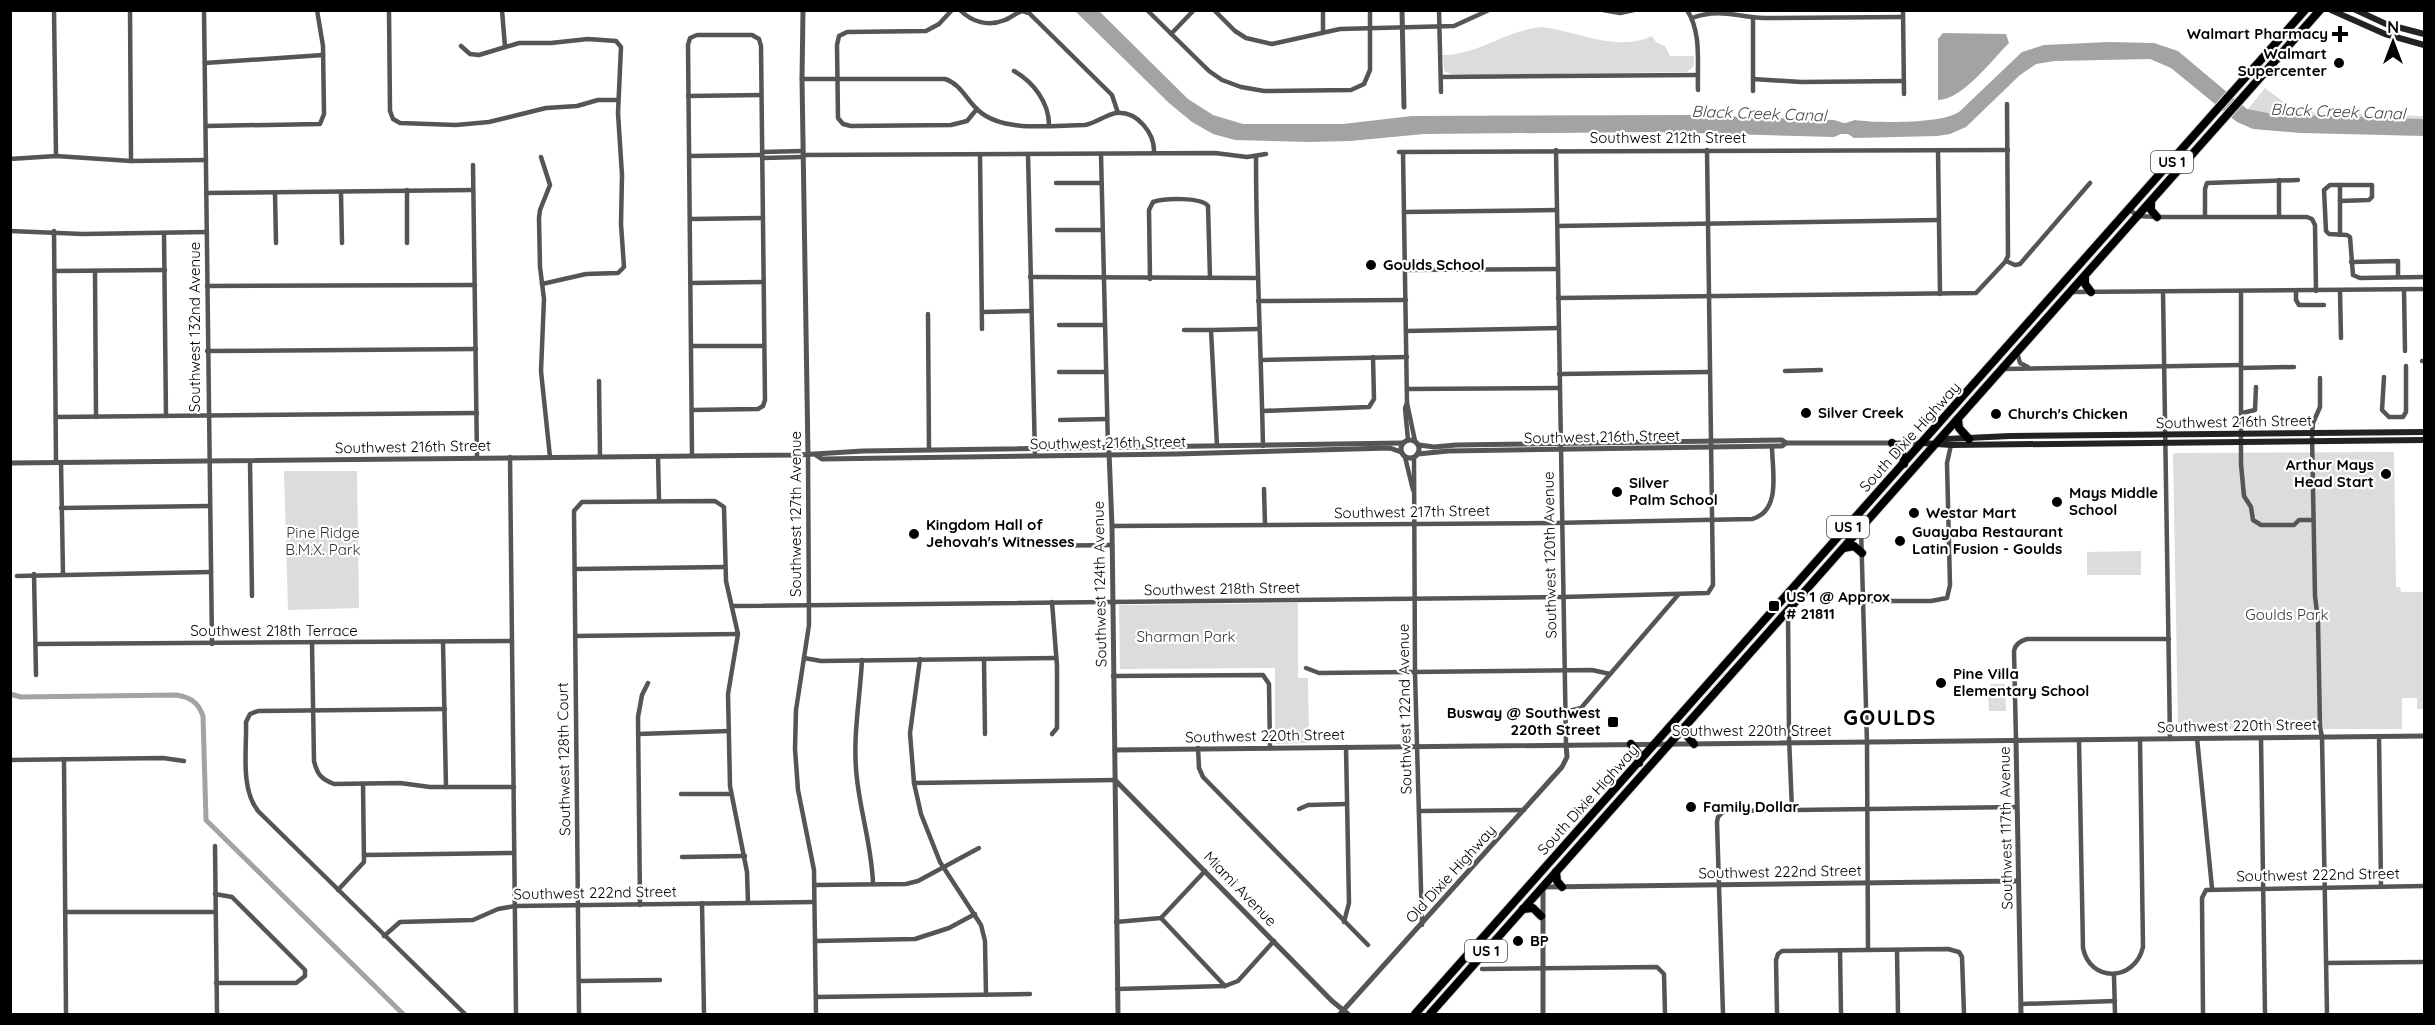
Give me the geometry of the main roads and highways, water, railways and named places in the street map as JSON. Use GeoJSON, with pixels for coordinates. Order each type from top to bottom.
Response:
{"type":"FeatureCollection","features":[{"type":"Feature","properties":{"kind":"highway","name":"South Dixie Highway"},"geometry":{"type":"LineString","coordinates":[[1415,1014],[2305,10]]}},
{"type":"Feature","properties":{"kind":"highway","name":"US 1"},"geometry":{"type":"LineString","coordinates":[[2151,202],[2320,10]]}},
{"type":"Feature","properties":{"kind":"highway","name":"South Dixie Highway"},"geometry":{"type":"LineString","coordinates":[[1430,1014],[2151,202]]}},
{"type":"Feature","properties":{"kind":"highway"},"geometry":{"type":"LineString","coordinates":[[2151,202],[2151,210],[2157,217]]}},
{"type":"Feature","properties":{"kind":"highway"},"geometry":{"type":"LineString","coordinates":[[2085,276],[2085,284],[2091,292]]}},
{"type":"Feature","properties":{"kind":"highway"},"geometry":{"type":"LineString","coordinates":[[2062,286],[2070,292]]}},
{"type":"Feature","properties":{"kind":"highway"},"geometry":{"type":"LineString","coordinates":[[1937,442],[1936,435],[1992,372],[1994,363]]}},
{"type":"Feature","properties":{"kind":"highway"},"geometry":{"type":"LineString","coordinates":[[1958,419],[1960,429],[1969,439]]}},
{"type":"Feature","properties":{"kind":"highway"},"geometry":{"type":"LineString","coordinates":[[1892,443],[1903,455],[1904,464]]}},
{"type":"Feature","properties":{"kind":"highway"},"geometry":{"type":"LineString","coordinates":[[1876,511],[1878,502],[1925,448],[1923,443]]}},
{"type":"Feature","properties":{"kind":"highway"},"geometry":{"type":"LineString","coordinates":[[1844,548],[1854,546],[1862,553]]}},
{"type":"Feature","properties":{"kind":"highway"},"geometry":{"type":"LineString","coordinates":[[1774,610],[1788,611],[1788,601],[1824,562],[1828,550]]}},
{"type":"Feature","properties":{"kind":"highway"},"geometry":{"type":"LineString","coordinates":[[1670,744],[1671,733],[1710,690],[1714,678]]}},
{"type":"Feature","properties":{"kind":"highway"},"geometry":{"type":"LineString","coordinates":[[1686,726],[1688,737],[1694,744]]}},
{"type":"Feature","properties":{"kind":"highway"},"geometry":{"type":"LineString","coordinates":[[1630,744],[1638,753],[1639,763]]}},
{"type":"Feature","properties":{"kind":"highway"},"geometry":{"type":"LineString","coordinates":[[1609,813],[1613,801],[1654,754],[1656,744]]}},
{"type":"Feature","properties":{"kind":"highway"},"geometry":{"type":"LineString","coordinates":[[1526,890],[1543,887],[1544,876],[1581,835],[1585,823]]}},
{"type":"Feature","properties":{"kind":"highway"},"geometry":{"type":"LineString","coordinates":[[1556,872],[1557,881],[1562,887]]}},
{"type":"Feature","properties":{"kind":"highway"},"geometry":{"type":"LineString","coordinates":[[1523,909],[1533,909],[1541,916]]}},
{"type":"Feature","properties":{"kind":"highway"},"geometry":{"type":"LineString","coordinates":[[1422,1014],[1438,996],[1444,982]]}},
{"type":"Feature","properties":{"kind":"main road"},"geometry":{"type":"LineString","coordinates":[[2331,10],[2385,34],[2424,45]]}},
{"type":"Feature","properties":{"kind":"main road"},"geometry":{"type":"LineString","coordinates":[[2356,10],[2386,24],[2424,34]]}},
{"type":"Feature","properties":{"kind":"main road","name":"Southwest 216th Street"},"geometry":{"type":"LineString","coordinates":[[2242,438],[2395,425],[2424,432]]}},
{"type":"Feature","properties":{"kind":"main road","name":"Southwest 216th Street"},"geometry":{"type":"LineString","coordinates":[[1923,443],[1946,439],[2010,436],[2164,439]]}},
{"type":"Feature","properties":{"kind":"main road","name":"Southwest 216th Street"},"geometry":{"type":"LineString","coordinates":[[1937,442],[1951,445],[2242,438],[2312,441],[2424,440]]}},
{"type":"Feature","properties":{"kind":"waterway"},"geometry":{"type":"LineString","coordinates":[[10,694],[21,697],[176,695],[193,701],[203,716],[206,820],[403,1014]]}},
{"type":"Feature","properties":{"kind":"place","name":"Walmart Pharmacy"},"geometry":{"type":"Point","coordinates":[2340,34]}},
{"type":"Feature","properties":{"kind":"place","name":"Walmart Supercenter"},"geometry":{"type":"Point","coordinates":[2339,63]}},
{"type":"Feature","properties":{"kind":"place","name":"Goulds School"},"geometry":{"type":"Point","coordinates":[1371,265]}},
{"type":"Feature","properties":{"kind":"place","name":"Silver Creek"},"geometry":{"type":"Point","coordinates":[1806,413]}},
{"type":"Feature","properties":{"kind":"place","name":"Church's Chicken"},"geometry":{"type":"Point","coordinates":[1996,414]}},
{"type":"Feature","properties":{"kind":"place","name":"Arthur Mays Head Start"},"geometry":{"type":"Point","coordinates":[2386,474]}},
{"type":"Feature","properties":{"kind":"place","name":"Silver Palm School"},"geometry":{"type":"Point","coordinates":[1617,492]}},
{"type":"Feature","properties":{"kind":"place","name":"Mays Middle School"},"geometry":{"type":"Point","coordinates":[2057,502]}},
{"type":"Feature","properties":{"kind":"place","name":"Westar Mart"},"geometry":{"type":"Point","coordinates":[1914,513]}},
{"type":"Feature","properties":{"kind":"place","name":"Kingdom Hall of Jehovah's Witnesses"},"geometry":{"type":"Point","coordinates":[914,534]}},
{"type":"Feature","properties":{"kind":"place","name":"Guayaba Restaurant Latin Fusion - Goulds"},"geometry":{"type":"Point","coordinates":[1900,541]}},
{"type":"Feature","properties":{"kind":"place","name":"US 1 @ Approx # 21811"},"geometry":{"type":"Point","coordinates":[1774,606]}},
{"type":"Feature","properties":{"kind":"place","name":"Pine Villa Elementary School"},"geometry":{"type":"Point","coordinates":[1941,683]}},
{"type":"Feature","properties":{"kind":"place","name":"Busway @ Southwest 220th Street"},"geometry":{"type":"Point","coordinates":[1613,722]}},
{"type":"Feature","properties":{"kind":"place","name":"Family Dollar"},"geometry":{"type":"Point","coordinates":[1691,807]}},
{"type":"Feature","properties":{"kind":"place","name":"BP"},"geometry":{"type":"Point","coordinates":[1518,941]}},
{"type":"Feature","properties":{"kind":"district","name":"GOULDS"},"geometry":{"type":"Point","coordinates":[1890,718]}},
{"type":"Feature","properties":{"kind":"water label","name":"Black Creek Canal"},"geometry":{"type":"Point","coordinates":[2338,111]}},
{"type":"Feature","properties":{"kind":"water label","name":"Black Creek Canal"},"geometry":{"type":"Point","coordinates":[1759,113]}},
{"type":"Feature","properties":{"kind":"park label","name":"Pine Ridge B.M.X. Park"},"geometry":{"type":"Point","coordinates":[323,542]}},
{"type":"Feature","properties":{"kind":"park label","name":"Goulds Park"},"geometry":{"type":"Point","coordinates":[2287,615]}},
{"type":"Feature","properties":{"kind":"park label","name":"Sharman Park"},"geometry":{"type":"Point","coordinates":[1186,637]}}]}
